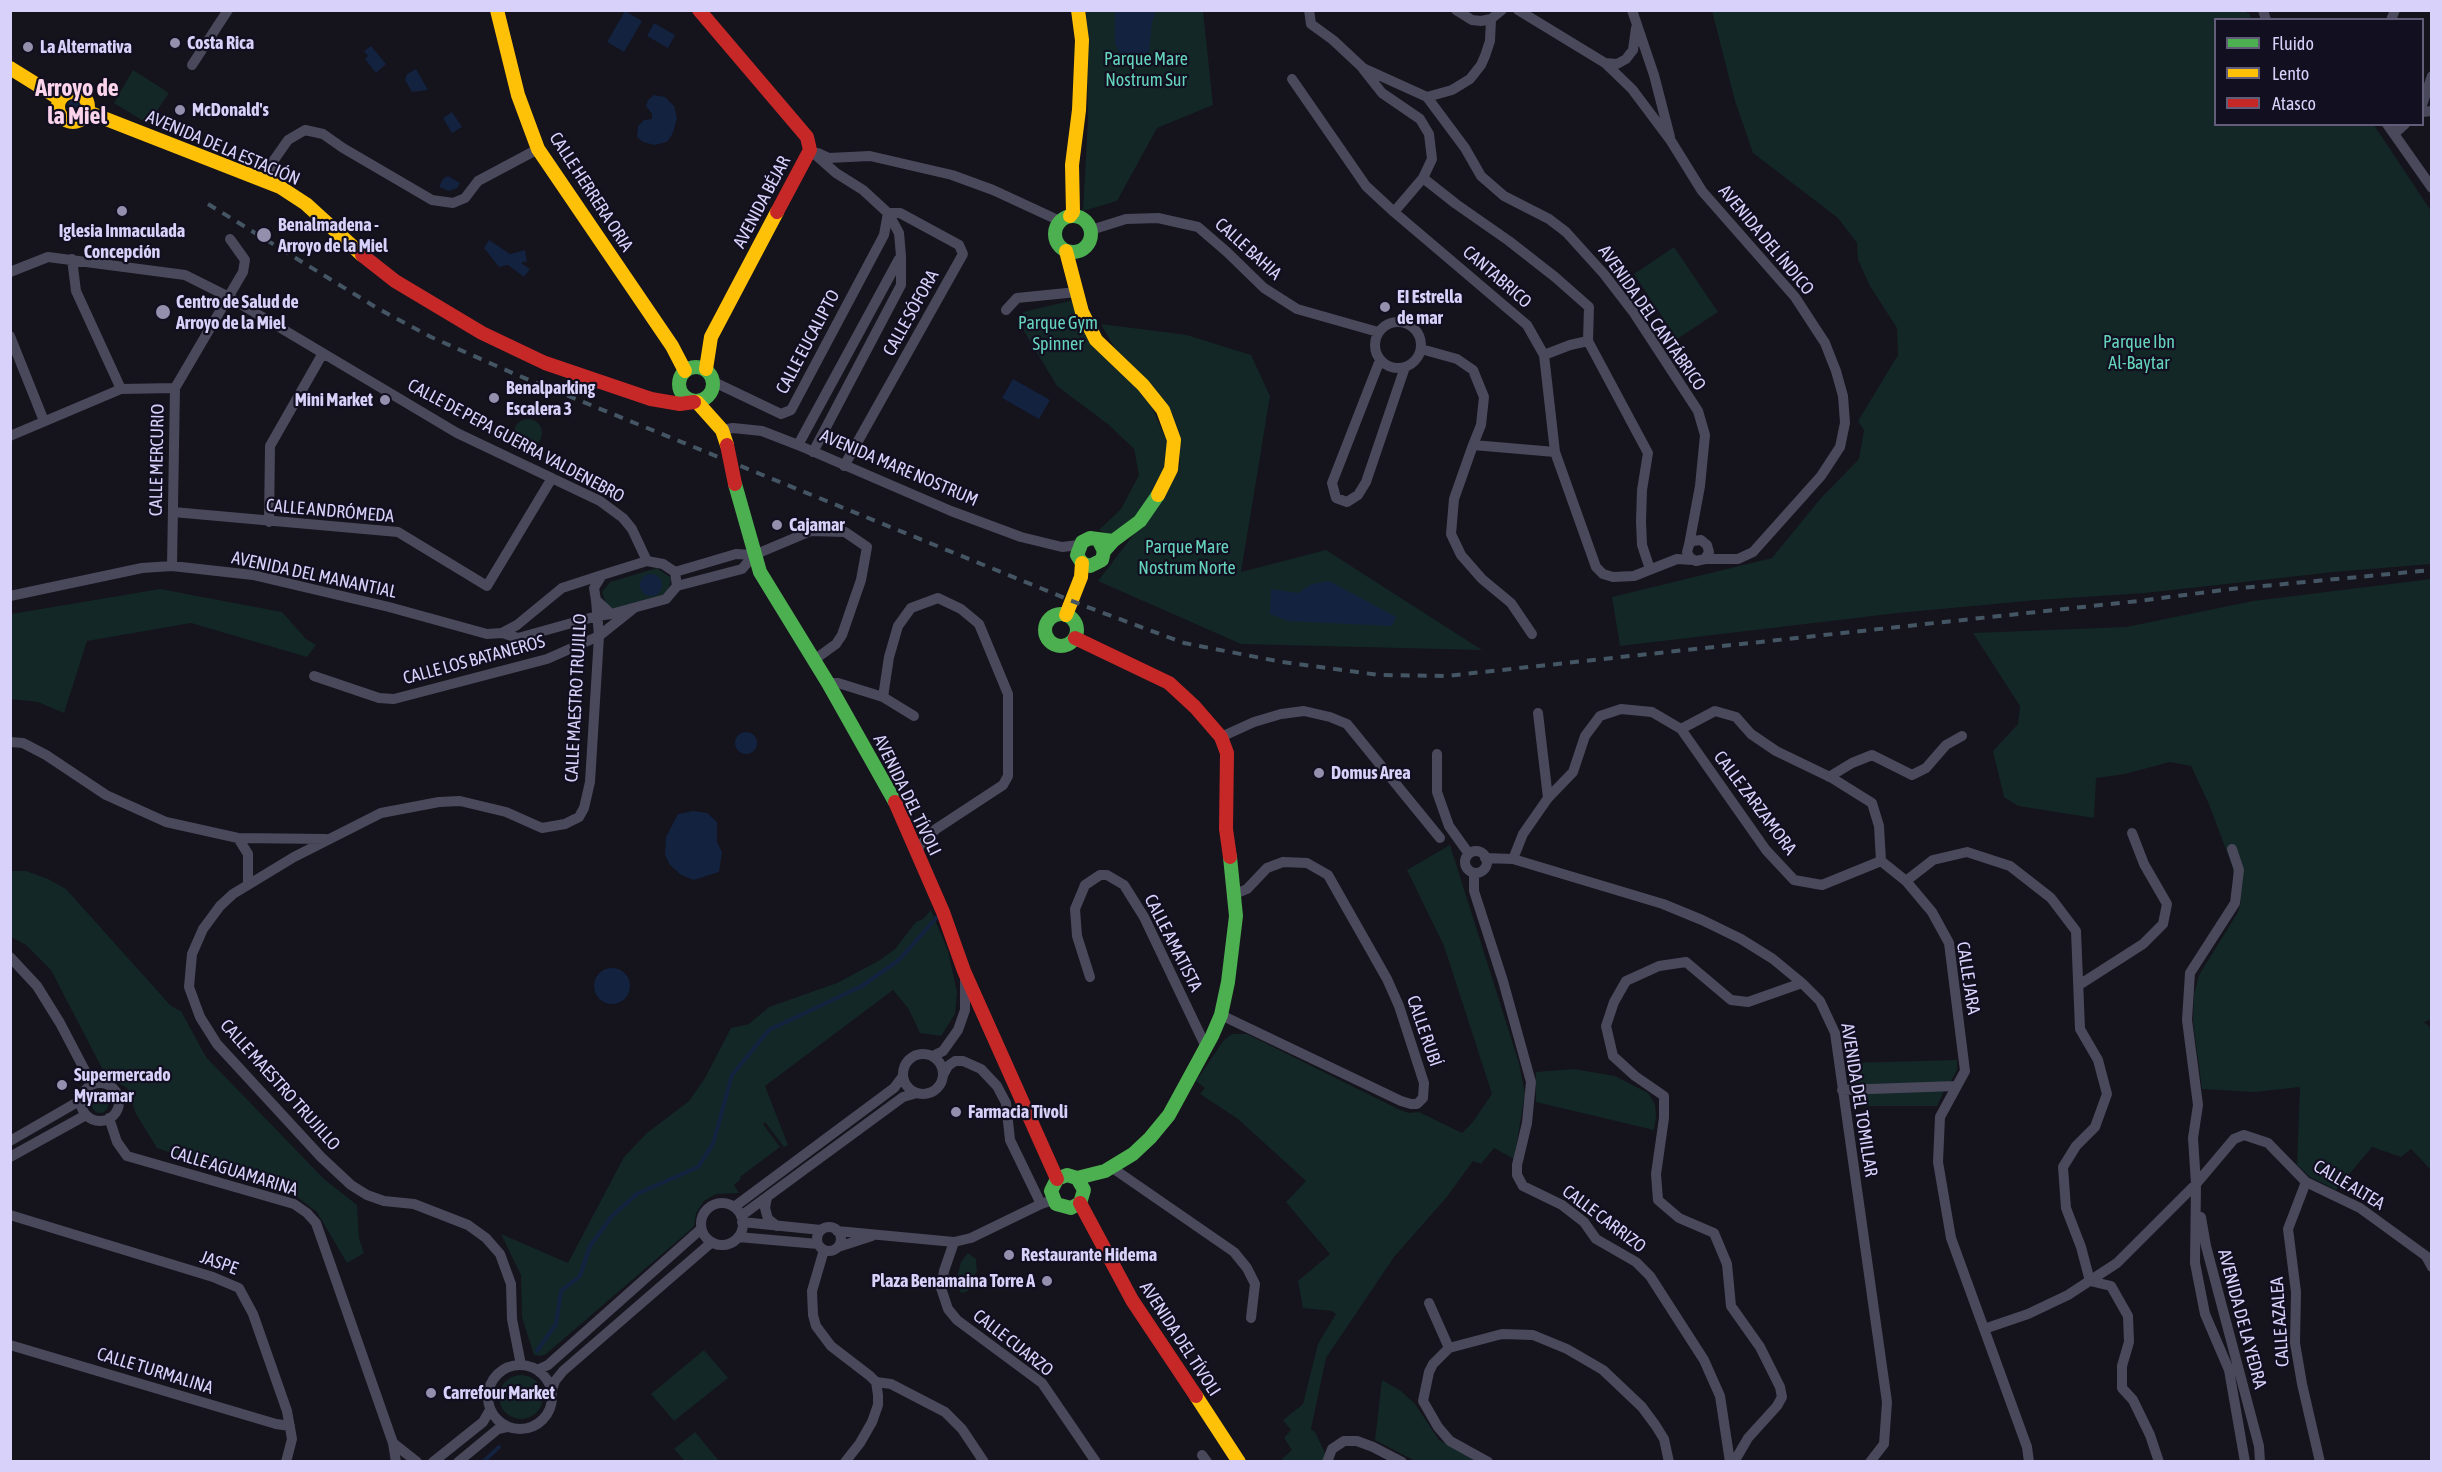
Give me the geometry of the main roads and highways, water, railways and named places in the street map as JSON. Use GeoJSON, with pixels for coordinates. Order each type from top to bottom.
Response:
{"type":"FeatureCollection","features":[{"type":"Feature","properties":{"kind":"water"},"geometry":{"type":"Polygon","coordinates":[[[625,11],[642,21],[624,52],[607,42],[625,11]]]}},
{"type":"Feature","properties":{"kind":"water"},"geometry":{"type":"Polygon","coordinates":[[[1115,11],[1156,11],[1152,22],[1149,51],[1127,65],[1115,44],[1115,11]]]}},
{"type":"Feature","properties":{"kind":"water"},"geometry":{"type":"Polygon","coordinates":[[[654,23],[675,35],[668,48],[647,36],[654,23]]]}},
{"type":"Feature","properties":{"kind":"water"},"geometry":{"type":"Polygon","coordinates":[[[371,46],[386,64],[376,73],[365,59],[368,56],[364,51],[371,46]]]}},
{"type":"Feature","properties":{"kind":"water"},"geometry":{"type":"Polygon","coordinates":[[[416,69],[428,90],[412,92],[405,80],[407,74],[416,69]]]}},
{"type":"Feature","properties":{"kind":"water"},"geometry":{"type":"Polygon","coordinates":[[[654,95],[665,97],[674,106],[677,118],[673,133],[667,142],[654,145],[643,142],[637,137],[638,126],[644,120],[652,119],[652,114],[646,106],[648,100],[654,95]]]}},
{"type":"Feature","properties":{"kind":"water"},"geometry":{"type":"Polygon","coordinates":[[[76,98],[84,106],[76,114],[68,106],[76,98]]]}},
{"type":"Feature","properties":{"kind":"water"},"geometry":{"type":"Polygon","coordinates":[[[452,112],[462,127],[452,133],[443,118],[452,112]]]}},
{"type":"Feature","properties":{"kind":"water"},"geometry":{"type":"Polygon","coordinates":[[[448,176],[460,183],[457,188],[449,191],[439,187],[443,179],[448,176]]]}},
{"type":"Feature","properties":{"kind":"water"},"geometry":{"type":"Polygon","coordinates":[[[489,240],[510,254],[525,250],[527,261],[521,263],[530,269],[524,277],[508,265],[499,267],[484,248],[489,240]]]}},
{"type":"Feature","properties":{"kind":"water"},"geometry":{"type":"Polygon","coordinates":[[[1013,379],[1050,400],[1039,419],[1002,398],[1013,379]]]}},
{"type":"Feature","properties":{"kind":"water"},"geometry":{"type":"Polygon","coordinates":[[[651,574],[659,577],[662,585],[659,593],[651,596],[643,593],[640,585],[643,577],[651,574]]]}},
{"type":"Feature","properties":{"kind":"water"},"geometry":{"type":"Polygon","coordinates":[[[1329,581],[1396,617],[1392,626],[1288,621],[1270,614],[1271,589],[1298,593],[1312,584],[1329,581]]]}},
{"type":"Feature","properties":{"kind":"water"},"geometry":{"type":"Polygon","coordinates":[[[746,732],[756,739],[757,743],[750,753],[746,754],[736,747],[735,743],[742,733],[746,732]]]}},
{"type":"Feature","properties":{"kind":"water"},"geometry":{"type":"Polygon","coordinates":[[[693,811],[707,813],[717,822],[717,842],[722,852],[719,872],[694,880],[681,875],[670,865],[665,855],[666,837],[678,814],[693,811]]]}},
{"type":"Feature","properties":{"kind":"water"},"geometry":{"type":"Polygon","coordinates":[[[612,968],[624,974],[630,986],[624,998],[612,1004],[600,998],[594,986],[600,974],[612,968]]]}},
{"type":"Feature","properties":{"kind":"waterway"},"geometry":{"type":"LineString","coordinates":[[537,1351],[556,1324],[561,1291],[580,1276],[590,1246],[612,1216],[637,1194],[698,1167],[713,1144],[732,1075],[769,1030],[862,986],[899,960],[937,917]]}},
{"type":"Feature","properties":{"kind":"waterway"},"geometry":{"type":"LineString","coordinates":[[483,1462],[499,1447]]}},
{"type":"Feature","properties":{"kind":"railway"},"geometry":{"type":"LineString","coordinates":[[208,204],[377,308],[431,337],[517,375],[1082,605],[1184,643],[1282,662],[1379,675],[1446,676],[2231,589],[2432,570]]}},
{"type":"Feature","properties":{"kind":"place","name":"Costa Rica"},"geometry":{"type":"Point","coordinates":[175,43]}},
{"type":"Feature","properties":{"kind":"place","name":"La Alternativa"},"geometry":{"type":"Point","coordinates":[28,47]}},
{"type":"Feature","properties":{"kind":"place","name":"McDonald's"},"geometry":{"type":"Point","coordinates":[180,110]}},
{"type":"Feature","properties":{"kind":"place","name":"Iglesia Inmaculada Concepción"},"geometry":{"type":"Point","coordinates":[122,211]}},
{"type":"Feature","properties":{"kind":"place","name":"Benalmadena - Arroyo de la Miel"},"geometry":{"type":"Point","coordinates":[264,235]}},
{"type":"Feature","properties":{"kind":"place","name":"EI Estrella de mar"},"geometry":{"type":"Point","coordinates":[1385,307]}},
{"type":"Feature","properties":{"kind":"place","name":"Centro de Salud de Arroyo de la Miel"},"geometry":{"type":"Point","coordinates":[163,312]}},
{"type":"Feature","properties":{"kind":"place","name":"Benalparking Escalera 3"},"geometry":{"type":"Point","coordinates":[494,398]}},
{"type":"Feature","properties":{"kind":"place","name":"Mini Market"},"geometry":{"type":"Point","coordinates":[385,400]}},
{"type":"Feature","properties":{"kind":"place","name":"Cajamar"},"geometry":{"type":"Point","coordinates":[777,525]}},
{"type":"Feature","properties":{"kind":"place","name":"Domus Area"},"geometry":{"type":"Point","coordinates":[1319,773]}},
{"type":"Feature","properties":{"kind":"place","name":"Supermercado Myramar"},"geometry":{"type":"Point","coordinates":[62,1085]}},
{"type":"Feature","properties":{"kind":"place","name":"Farmacia Tivoli"},"geometry":{"type":"Point","coordinates":[956,1112]}},
{"type":"Feature","properties":{"kind":"place","name":"Restaurante Hidema"},"geometry":{"type":"Point","coordinates":[1009,1255]}},
{"type":"Feature","properties":{"kind":"place","name":"Plaza Benamaina Torre A"},"geometry":{"type":"Point","coordinates":[1047,1281]}},
{"type":"Feature","properties":{"kind":"place","name":"Carrefour Market"},"geometry":{"type":"Point","coordinates":[431,1393]}},
{"type":"Feature","properties":{"kind":"district","name":"Arroyo de la Miel"},"geometry":{"type":"Point","coordinates":[77,102]}},
{"type":"Feature","properties":{"kind":"park label","name":"Parque Mare Nostrum Sur"},"geometry":{"type":"Point","coordinates":[1146,69]}},
{"type":"Feature","properties":{"kind":"park label","name":"Parque Gym Spinner"},"geometry":{"type":"Point","coordinates":[1058,333]}},
{"type":"Feature","properties":{"kind":"park label","name":"Parque Ibn Al-Baytar"},"geometry":{"type":"Point","coordinates":[2139,352]}},
{"type":"Feature","properties":{"kind":"park label","name":"Parque Mare Nostrum Norte"},"geometry":{"type":"Point","coordinates":[1187,557]}}]}
